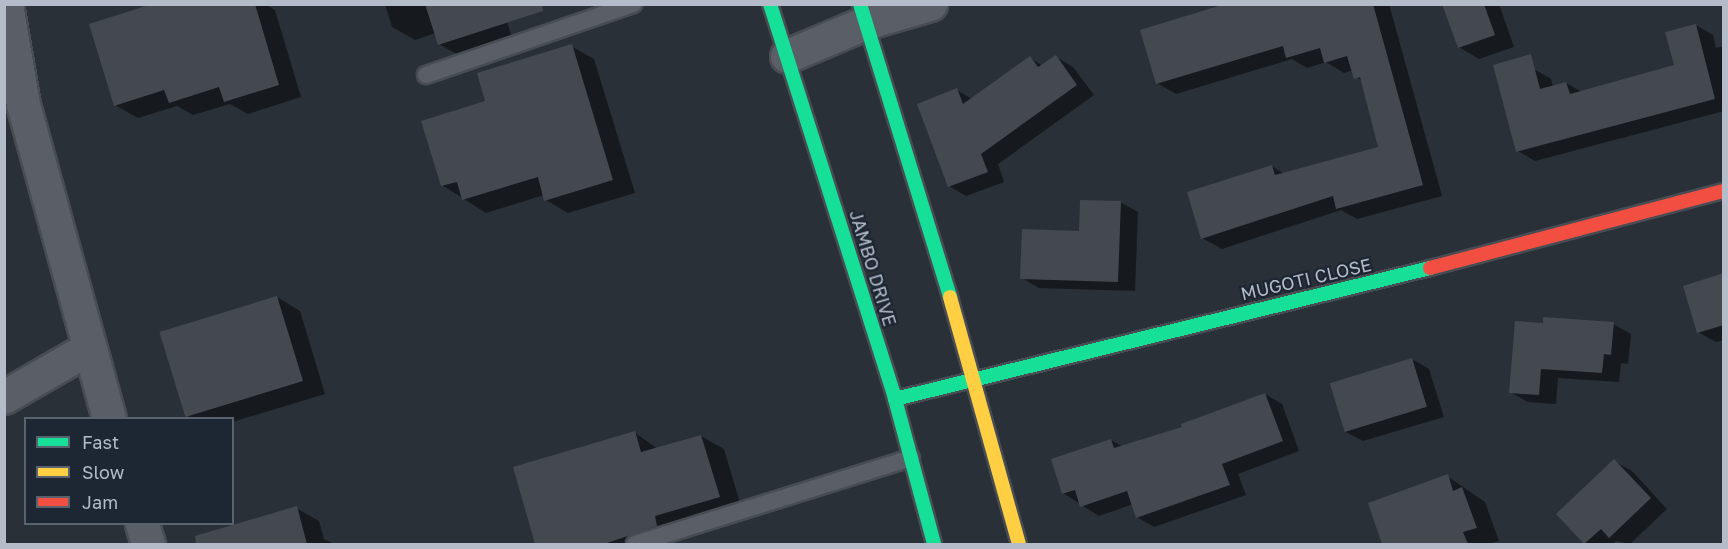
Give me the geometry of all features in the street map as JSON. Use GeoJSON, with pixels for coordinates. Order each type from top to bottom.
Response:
{"type":"FeatureCollection","features":[{"type":"Feature","properties":{"kind":"street"},"geometry":{"type":"LineString","coordinates":[[6,4],[23,104],[87,349],[109,417]]}},
{"type":"Feature","properties":{"kind":"street","name":"JAMBO DRIVE"},"geometry":{"type":"LineString","coordinates":[[770,4],[895,399],[934,544]]}},
{"type":"Feature","properties":{"kind":"street"},"geometry":{"type":"LineString","coordinates":[[787,56],[862,14],[930,4]]}},
{"type":"Feature","properties":{"kind":"street"},"geometry":{"type":"LineString","coordinates":[[862,14],[973,377],[1019,544]]}},
{"type":"Feature","properties":{"kind":"street","name":"MUGOTI CLOSE"},"geometry":{"type":"LineString","coordinates":[[895,399],[973,377],[1551,239],[1724,190]]}},
{"type":"Feature","properties":{"kind":"street"},"geometry":{"type":"LineString","coordinates":[[4,397],[87,349]]}},
{"type":"Feature","properties":{"kind":"street"},"geometry":{"type":"LineString","coordinates":[[142,525],[148,544]]}},
{"type":"Feature","properties":{"kind":"lane"},"geometry":{"type":"LineString","coordinates":[[426,75],[633,4]]}},
{"type":"Feature","properties":{"kind":"lane"},"geometry":{"type":"LineString","coordinates":[[635,544],[911,458]]}},
{"type":"Feature","properties":{"kind":"building"},"geometry":{"type":"Polygon","coordinates":[[[152,4],[255,4],[279,85],[224,102],[219,87],[169,103],[164,90],[114,106],[89,24],[152,4]]]}},
{"type":"Feature","properties":{"kind":"building"},"geometry":{"type":"Polygon","coordinates":[[[425,4],[542,4],[543,11],[438,45],[425,4]]]}},
{"type":"Feature","properties":{"kind":"building"},"geometry":{"type":"Polygon","coordinates":[[[1225,4],[1373,4],[1423,185],[1336,209],[1333,196],[1201,239],[1187,192],[1272,165],[1275,175],[1378,147],[1360,77],[1354,79],[1347,56],[1324,63],[1320,48],[1286,58],[1283,46],[1156,84],[1140,30],[1225,4]]]}},
{"type":"Feature","properties":{"kind":"building"},"geometry":{"type":"Polygon","coordinates":[[[1442,4],[1484,4],[1495,35],[1458,48],[1442,4]]]}},
{"type":"Feature","properties":{"kind":"building"},"geometry":{"type":"Polygon","coordinates":[[[1696,24],[1715,99],[1516,152],[1493,65],[1531,54],[1540,89],[1566,82],[1570,94],[1674,65],[1665,32],[1696,24]]]}},
{"type":"Feature","properties":{"kind":"building"},"geometry":{"type":"Polygon","coordinates":[[[572,44],[613,180],[544,201],[538,177],[462,200],[457,182],[441,186],[421,121],[485,101],[477,73],[572,44]]]}},
{"type":"Feature","properties":{"kind":"building"},"geometry":{"type":"Polygon","coordinates":[[[1056,55],[1077,85],[981,154],[988,172],[948,187],[917,104],[957,88],[963,104],[1030,56],[1038,67],[1056,55]]]}},
{"type":"Feature","properties":{"kind":"building"},"geometry":{"type":"Polygon","coordinates":[[[1080,200],[1121,201],[1118,282],[1020,279],[1022,229],[1079,231],[1080,200]]]}},
{"type":"Feature","properties":{"kind":"building"},"geometry":{"type":"Polygon","coordinates":[[[1724,273],[1724,325],[1697,333],[1683,286],[1724,273]]]}},
{"type":"Feature","properties":{"kind":"building"},"geometry":{"type":"Polygon","coordinates":[[[277,296],[303,381],[185,417],[159,332],[277,296]]]}},
{"type":"Feature","properties":{"kind":"building"},"geometry":{"type":"Polygon","coordinates":[[[1543,317],[1614,322],[1611,355],[1604,354],[1602,373],[1541,369],[1539,395],[1509,393],[1515,321],[1543,323],[1543,317]]]}},
{"type":"Feature","properties":{"kind":"building"},"geometry":{"type":"Polygon","coordinates":[[[1412,358],[1427,407],[1345,432],[1330,383],[1412,358]]]}},
{"type":"Feature","properties":{"kind":"building"},"geometry":{"type":"Polygon","coordinates":[[[1265,393],[1283,441],[1222,464],[1230,485],[1136,518],[1127,491],[1080,507],[1075,490],[1062,494],[1051,459],[1111,439],[1114,448],[1182,427],[1181,424],[1265,393]]]}},
{"type":"Feature","properties":{"kind":"building"},"geometry":{"type":"Polygon","coordinates":[[[635,431],[641,452],[701,435],[720,497],[655,516],[657,526],[604,544],[535,544],[513,467],[635,431]]]}},
{"type":"Feature","properties":{"kind":"building"},"geometry":{"type":"Polygon","coordinates":[[[1614,459],[1651,498],[1609,538],[1601,529],[1584,544],[1556,514],[1614,459]]]}},
{"type":"Feature","properties":{"kind":"building"},"geometry":{"type":"Polygon","coordinates":[[[1448,474],[1453,491],[1462,487],[1477,528],[1463,532],[1468,544],[1382,544],[1368,503],[1448,474]]]}},
{"type":"Feature","properties":{"kind":"building"},"geometry":{"type":"Polygon","coordinates":[[[297,506],[307,544],[196,544],[195,536],[297,506]]]}},
{"type":"Feature","properties":{"kind":"traffic: fast"},"geometry":{"type":"LineString","coordinates":[[770,4],[895,399],[934,544]]}},
{"type":"Feature","properties":{"kind":"traffic: fast"},"geometry":{"type":"LineString","coordinates":[[860,4],[950,297]]}},
{"type":"Feature","properties":{"kind":"traffic: fast"},"geometry":{"type":"LineString","coordinates":[[895,399],[1430,268]]}},
{"type":"Feature","properties":{"kind":"traffic: slow"},"geometry":{"type":"LineString","coordinates":[[950,297],[1019,544]]}},
{"type":"Feature","properties":{"kind":"traffic: jam"},"geometry":{"type":"LineString","coordinates":[[1430,268],[1724,191]]}}]}
